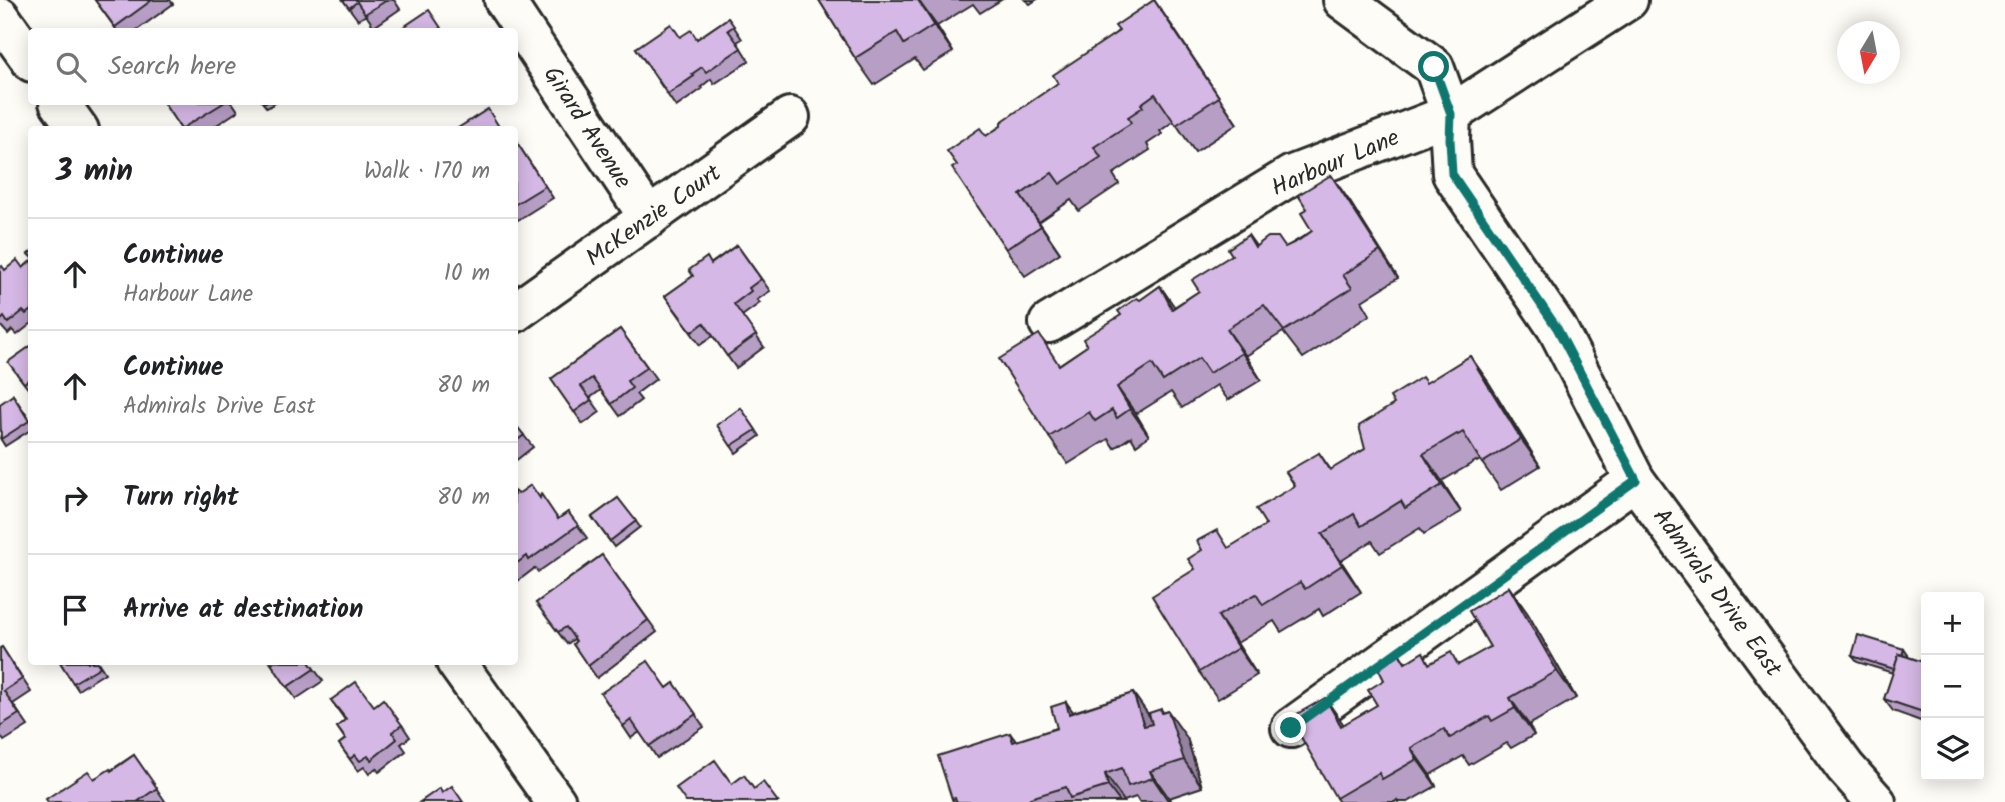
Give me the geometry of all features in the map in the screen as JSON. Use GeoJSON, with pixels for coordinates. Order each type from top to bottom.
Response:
{"type":"FeatureCollection","features":[{"type":"Feature","properties":{"kind":"street","name":"Girard Avenue"},"geometry":{"type":"LineString","coordinates":[[504,0],[649,218]]}},
{"type":"Feature","properties":{"kind":"street"},"geometry":{"type":"LineString","coordinates":[[1343,0],[1434,67],[1451,114],[1628,0]]}},
{"type":"Feature","properties":{"kind":"street"},"geometry":{"type":"LineString","coordinates":[[0,17],[28,56]]}},
{"type":"Feature","properties":{"kind":"street"},"geometry":{"type":"LineString","coordinates":[[62,105],[76,126]]}},
{"type":"Feature","properties":{"kind":"street","name":"Harbour Lane"},"geometry":{"type":"LineString","coordinates":[[1049,323],[1292,175],[1451,114]]}},
{"type":"Feature","properties":{"kind":"street","name":"Admirals Drive East"},"geometry":{"type":"LineString","coordinates":[[1451,114],[1452,174],[1557,328],[1636,480],[1845,767],[1876,802]]}},
{"type":"Feature","properties":{"kind":"street","name":"McKenzie Court"},"geometry":{"type":"LineString","coordinates":[[518,310],[790,117]]}},
{"type":"Feature","properties":{"kind":"street"},"geometry":{"type":"LineString","coordinates":[[1291,728],[1636,480]]}},
{"type":"Feature","properties":{"kind":"street"},"geometry":{"type":"LineString","coordinates":[[458,665],[556,802]]}},
{"type":"Feature","properties":{"kind":"building"},"geometry":{"type":"Polygon","coordinates":[[[95,0],[152,0],[115,27],[95,0]]]}},
{"type":"Feature","properties":{"kind":"building"},"geometry":{"type":"Polygon","coordinates":[[[343,0],[387,0],[365,14],[357,2],[349,8],[343,0]]]}},
{"type":"Feature","properties":{"kind":"building"},"geometry":{"type":"Polygon","coordinates":[[[819,0],[918,0],[934,25],[904,44],[897,32],[855,58],[819,0]]]}},
{"type":"Feature","properties":{"kind":"building"},"geometry":{"type":"Polygon","coordinates":[[[1154,0],[1219,97],[1176,125],[1155,94],[1141,104],[1143,107],[1128,117],[1131,123],[1094,147],[1101,157],[1060,184],[1052,173],[1020,195],[1041,226],[1006,249],[952,168],[957,165],[947,151],[980,128],[986,136],[1001,126],[1001,122],[1058,83],[1053,75],[1119,31],[1115,26],[1154,0]]]}},
{"type":"Feature","properties":{"kind":"building"},"geometry":{"type":"Polygon","coordinates":[[[429,10],[441,28],[402,28],[429,10]]]}},
{"type":"Feature","properties":{"kind":"building"},"geometry":{"type":"Polygon","coordinates":[[[728,18],[734,26],[728,30],[741,48],[706,72],[702,67],[668,94],[636,48],[671,24],[680,37],[691,30],[697,39],[728,18]]]}},
{"type":"Feature","properties":{"kind":"building"},"geometry":{"type":"Polygon","coordinates":[[[165,105],[220,105],[186,126],[179,126],[165,105]]]}},
{"type":"Feature","properties":{"kind":"building"},"geometry":{"type":"Polygon","coordinates":[[[488,109],[499,126],[461,126],[488,109]]]}},
{"type":"Feature","properties":{"kind":"building"},"geometry":{"type":"Polygon","coordinates":[[[518,144],[545,186],[518,203],[518,144]]]}},
{"type":"Feature","properties":{"kind":"building"},"geometry":{"type":"Polygon","coordinates":[[[1331,175],[1380,251],[1343,275],[1352,288],[1284,331],[1264,305],[1227,329],[1242,353],[1209,373],[1199,358],[1163,381],[1152,364],[1117,387],[1130,409],[1117,418],[1112,410],[1095,421],[1089,412],[1049,437],[999,359],[1039,334],[1059,365],[1087,346],[1083,339],[1121,315],[1118,311],[1137,298],[1140,300],[1160,286],[1172,309],[1199,291],[1192,280],[1232,255],[1228,249],[1248,235],[1255,247],[1268,237],[1278,237],[1285,247],[1298,241],[1312,231],[1301,213],[1307,209],[1298,195],[1331,175]]]}},
{"type":"Feature","properties":{"kind":"building"},"geometry":{"type":"Polygon","coordinates":[[[737,245],[761,279],[734,304],[756,335],[727,356],[704,323],[692,332],[665,296],[693,276],[689,270],[707,257],[711,264],[737,245]]]}},
{"type":"Feature","properties":{"kind":"building"},"geometry":{"type":"Polygon","coordinates":[[[17,260],[23,268],[28,264],[28,312],[26,314],[23,311],[8,323],[4,317],[0,321],[0,268],[2,266],[5,270],[17,260]]]}},
{"type":"Feature","properties":{"kind":"building"},"geometry":{"type":"Polygon","coordinates":[[[620,329],[647,367],[627,381],[632,388],[611,404],[592,378],[581,386],[591,400],[574,412],[551,379],[620,329]]]}},
{"type":"Feature","properties":{"kind":"building"},"geometry":{"type":"Polygon","coordinates":[[[28,348],[28,380],[24,383],[8,362],[28,348]]]}},
{"type":"Feature","properties":{"kind":"building"},"geometry":{"type":"Polygon","coordinates":[[[1470,356],[1521,439],[1482,463],[1463,432],[1423,454],[1442,485],[1405,508],[1401,501],[1361,526],[1354,514],[1322,534],[1342,565],[1305,589],[1300,582],[1263,605],[1256,594],[1218,616],[1238,648],[1199,672],[1152,596],[1195,569],[1188,559],[1202,550],[1197,541],[1217,530],[1228,548],[1266,525],[1256,509],[1295,486],[1286,472],[1319,453],[1330,470],[1365,449],[1359,426],[1394,404],[1390,397],[1422,377],[1426,383],[1470,356]]]}},
{"type":"Feature","properties":{"kind":"building"},"geometry":{"type":"Polygon","coordinates":[[[13,395],[28,419],[1,439],[0,404],[13,395]]]}},
{"type":"Feature","properties":{"kind":"building"},"geometry":{"type":"Polygon","coordinates":[[[741,408],[756,430],[731,446],[717,425],[741,408]]]}},
{"type":"Feature","properties":{"kind":"building"},"geometry":{"type":"Polygon","coordinates":[[[518,428],[524,435],[518,440],[518,428]]]}},
{"type":"Feature","properties":{"kind":"building"},"geometry":{"type":"Polygon","coordinates":[[[531,485],[540,498],[541,494],[558,519],[568,512],[578,525],[529,560],[527,556],[518,562],[518,494],[531,485]]]}},
{"type":"Feature","properties":{"kind":"building"},"geometry":{"type":"Polygon","coordinates":[[[618,498],[636,521],[610,541],[592,517],[618,498]]]}},
{"type":"Feature","properties":{"kind":"building"},"geometry":{"type":"Polygon","coordinates":[[[602,555],[648,620],[588,666],[573,644],[576,641],[566,627],[558,632],[536,603],[602,555]]]}},
{"type":"Feature","properties":{"kind":"building"},"geometry":{"type":"Polygon","coordinates":[[[1509,587],[1557,671],[1510,698],[1515,708],[1492,721],[1489,716],[1450,738],[1444,729],[1411,748],[1417,759],[1382,779],[1379,773],[1336,798],[1290,718],[1325,698],[1341,726],[1377,705],[1368,690],[1384,680],[1377,666],[1399,653],[1405,663],[1423,652],[1429,664],[1451,652],[1458,665],[1490,647],[1469,611],[1509,587]]]}},
{"type":"Feature","properties":{"kind":"building"},"geometry":{"type":"Polygon","coordinates":[[[1858,635],[1904,649],[1902,655],[1899,654],[1894,669],[1852,656],[1858,635]]]}},
{"type":"Feature","properties":{"kind":"building"},"geometry":{"type":"Polygon","coordinates":[[[2,647],[22,679],[4,691],[19,714],[0,726],[0,648],[2,647]]]}},
{"type":"Feature","properties":{"kind":"building"},"geometry":{"type":"Polygon","coordinates":[[[1899,654],[1921,661],[1921,711],[1884,699],[1899,654]]]}},
{"type":"Feature","properties":{"kind":"building"},"geometry":{"type":"Polygon","coordinates":[[[648,661],[667,688],[674,683],[696,714],[649,746],[631,720],[623,726],[601,693],[648,661]]]}},
{"type":"Feature","properties":{"kind":"building"},"geometry":{"type":"Polygon","coordinates":[[[62,665],[99,665],[100,667],[73,683],[62,665]]]}},
{"type":"Feature","properties":{"kind":"building"},"geometry":{"type":"Polygon","coordinates":[[[272,665],[311,665],[314,669],[287,687],[272,665]]]}},
{"type":"Feature","properties":{"kind":"building"},"geometry":{"type":"Polygon","coordinates":[[[356,682],[374,706],[383,699],[402,725],[392,732],[397,739],[371,760],[368,756],[360,761],[355,755],[350,759],[339,744],[346,739],[337,727],[346,719],[331,700],[356,682]]]}},
{"type":"Feature","properties":{"kind":"building"},"geometry":{"type":"Polygon","coordinates":[[[1133,693],[1144,726],[1152,724],[1149,713],[1161,709],[1162,713],[1168,711],[1184,760],[1150,771],[1153,778],[1128,786],[1122,768],[1105,774],[1108,786],[1070,798],[1066,787],[1030,798],[1032,802],[957,802],[955,798],[952,799],[938,756],[1010,733],[1013,742],[1057,728],[1051,707],[1066,702],[1069,714],[1133,693]]]}},
{"type":"Feature","properties":{"kind":"building"},"geometry":{"type":"Polygon","coordinates":[[[134,755],[157,788],[137,802],[48,802],[46,799],[88,771],[94,779],[134,755]]]}},
{"type":"Feature","properties":{"kind":"building"},"geometry":{"type":"Polygon","coordinates":[[[715,760],[732,784],[744,775],[754,789],[763,782],[778,802],[686,802],[676,788],[715,760]]]}},
{"type":"Feature","properties":{"kind":"building"},"geometry":{"type":"Polygon","coordinates":[[[452,786],[463,802],[420,802],[440,788],[442,793],[452,786]]]}},
{"type":"Feature","properties":{"kind":"route"},"geometry":{"type":"LineString","coordinates":[[1291,728],[1636,480],[1557,328],[1452,174],[1451,114],[1434,67]]}}]}
